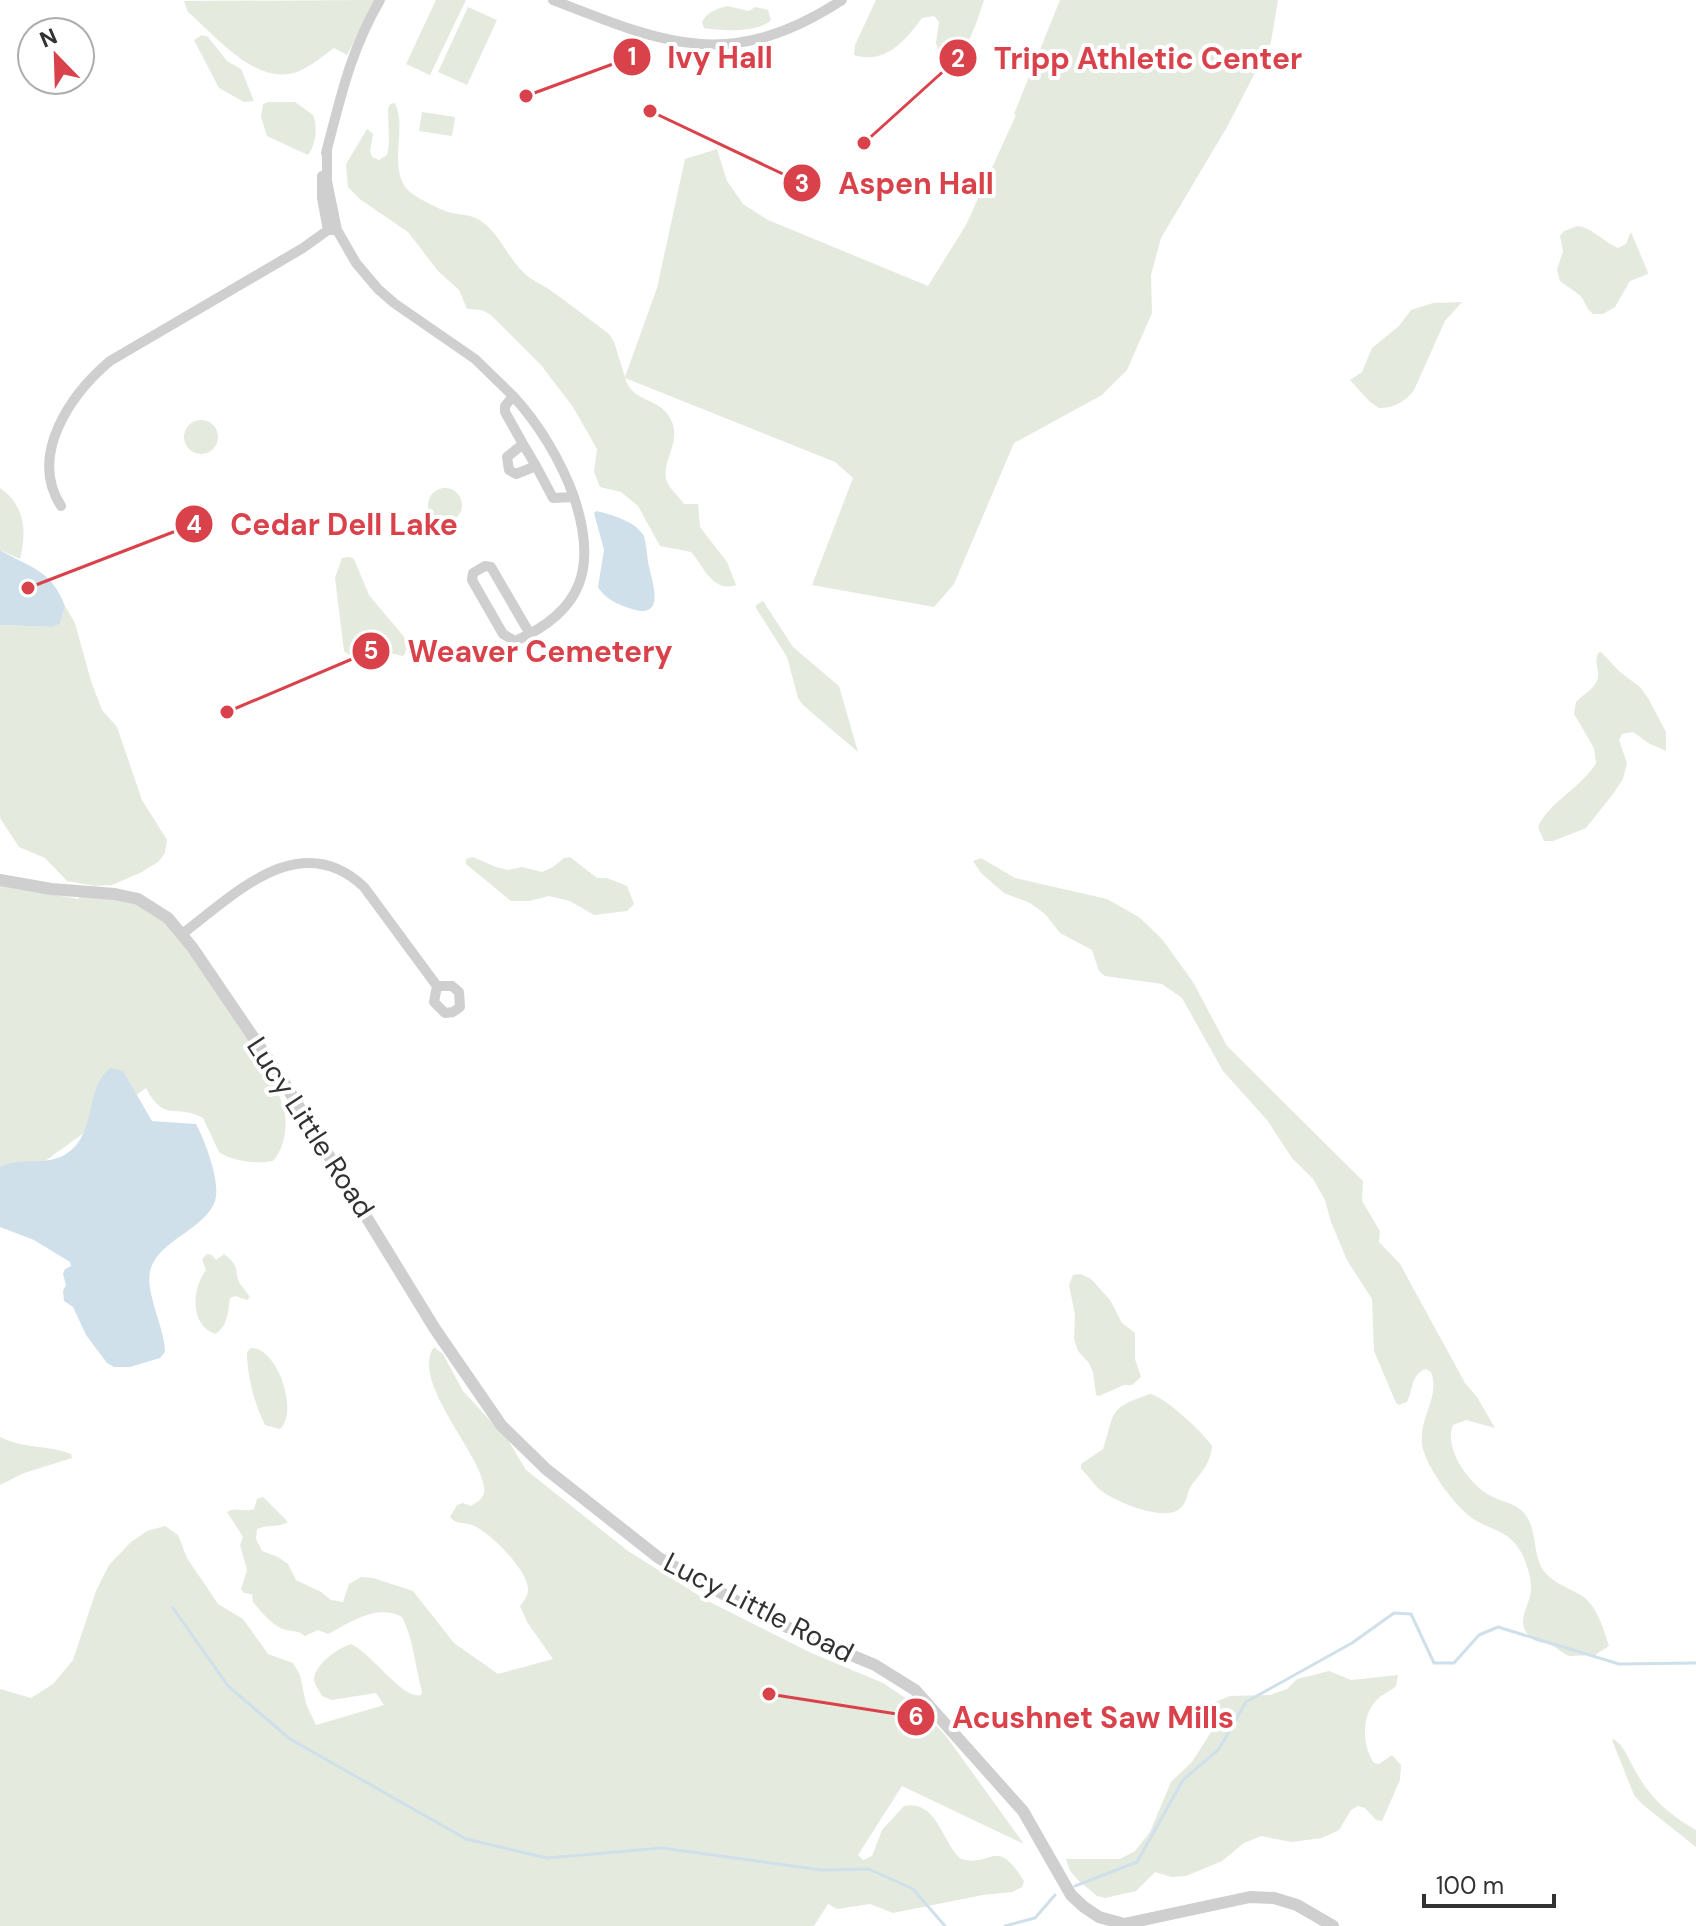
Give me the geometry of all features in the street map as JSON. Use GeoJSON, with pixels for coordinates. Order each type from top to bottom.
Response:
{"type":"FeatureCollection","features":[{"type":"Feature","properties":{"kind":"street"},"geometry":{"type":"LineString","coordinates":[[380,0],[347,69],[327,150],[322,180],[332,230],[378,289],[475,359],[513,396],[540,430],[562,468],[574,497],[585,547],[582,579],[567,607],[530,634],[515,641],[503,634],[475,587],[473,573],[485,566],[496,572],[530,634]]}},
{"type":"Feature","properties":{"kind":"street"},"geometry":{"type":"LineString","coordinates":[[553,0],[657,37],[706,45],[745,43],[776,35],[810,20],[842,0]]}},
{"type":"Feature","properties":{"kind":"street"},"geometry":{"type":"LineString","coordinates":[[61,506],[49,479],[49,463],[57,430],[88,381],[110,361],[332,230]]}},
{"type":"Feature","properties":{"kind":"street"},"geometry":{"type":"LineString","coordinates":[[513,396],[505,406],[505,412],[553,498],[574,497]]}},
{"type":"Feature","properties":{"kind":"street"},"geometry":{"type":"LineString","coordinates":[[523,444],[507,457],[509,470],[516,474],[536,466]]}},
{"type":"Feature","properties":{"kind":"street"},"geometry":{"type":"LineString","coordinates":[[182,934],[270,871],[299,863],[329,865],[354,877],[364,887],[437,986]]}},
{"type":"Feature","properties":{"kind":"street","name":"Lucy Little Road"},"geometry":{"type":"LineString","coordinates":[[0,880],[138,899],[168,918],[283,1081],[465,1374],[501,1425],[546,1469],[659,1558],[803,1635],[875,1665],[915,1690],[1023,1811],[1071,1895],[1099,1917],[1124,1924],[1250,1897],[1274,1898],[1297,1905],[1333,1926]]}},
{"type":"Feature","properties":{"kind":"shaded area"},"geometry":{"type":"Polygon","coordinates":[[[375,0],[347,55],[334,48],[302,70],[282,74],[267,72],[238,57],[188,12],[184,1],[375,0]]]}},
{"type":"Feature","properties":{"kind":"shaded area"},"geometry":{"type":"Polygon","coordinates":[[[436,0],[466,0],[430,75],[406,64],[436,0]]]}},
{"type":"Feature","properties":{"kind":"shaded area"},"geometry":{"type":"Polygon","coordinates":[[[876,0],[984,0],[970,37],[959,54],[939,53],[936,43],[939,22],[934,16],[922,18],[909,35],[885,54],[875,57],[854,55],[855,45],[876,0]]]}},
{"type":"Feature","properties":{"kind":"shaded area"},"geometry":{"type":"Polygon","coordinates":[[[1060,0],[1278,0],[1271,42],[1227,127],[1161,238],[1151,275],[1152,313],[1127,370],[1102,395],[1014,443],[954,584],[934,607],[812,585],[853,478],[835,462],[625,378],[633,392],[659,406],[670,418],[674,434],[666,479],[684,504],[698,504],[700,527],[727,562],[736,585],[715,582],[691,552],[660,546],[638,506],[621,492],[600,487],[594,472],[597,449],[573,407],[541,365],[491,315],[482,310],[467,309],[459,290],[438,271],[408,232],[361,200],[348,187],[346,164],[367,129],[373,134],[372,157],[379,160],[387,155],[388,109],[390,104],[395,103],[399,123],[398,166],[405,187],[434,206],[474,218],[487,226],[527,275],[609,334],[625,377],[657,288],[685,159],[717,149],[727,181],[743,204],[768,220],[928,286],[966,225],[1016,115],[1060,0]]]}},
{"type":"Feature","properties":{"kind":"shaded area"},"geometry":{"type":"Polygon","coordinates":[[[727,6],[749,11],[755,7],[768,10],[771,20],[749,29],[704,28],[702,22],[706,16],[727,6]]]}},
{"type":"Feature","properties":{"kind":"shaded area"},"geometry":{"type":"Polygon","coordinates":[[[468,7],[497,20],[467,85],[438,72],[468,7]]]}},
{"type":"Feature","properties":{"kind":"shaded area"},"geometry":{"type":"Polygon","coordinates":[[[202,35],[208,37],[227,61],[241,69],[254,101],[244,102],[219,88],[194,40],[202,35]]]}},
{"type":"Feature","properties":{"kind":"shaded area"},"geometry":{"type":"Polygon","coordinates":[[[295,102],[313,115],[315,135],[308,155],[267,136],[261,117],[263,104],[295,102]]]}},
{"type":"Feature","properties":{"kind":"shaded area"},"geometry":{"type":"Polygon","coordinates":[[[422,112],[455,117],[452,136],[419,131],[422,112]]]}},
{"type":"Feature","properties":{"kind":"shaded area"},"geometry":{"type":"Polygon","coordinates":[[[1578,226],[1618,248],[1626,244],[1631,232],[1647,270],[1648,274],[1630,281],[1615,307],[1603,314],[1593,314],[1581,296],[1560,281],[1557,270],[1563,251],[1560,236],[1564,231],[1578,226]]]}},
{"type":"Feature","properties":{"kind":"shaded area"},"geometry":{"type":"Polygon","coordinates":[[[1462,302],[1445,321],[1414,390],[1403,401],[1379,408],[1350,380],[1362,372],[1372,348],[1399,326],[1411,310],[1433,303],[1462,302]]]}},
{"type":"Feature","properties":{"kind":"shaded area"},"geometry":{"type":"Polygon","coordinates":[[[201,420],[213,425],[218,437],[213,449],[201,454],[189,449],[184,437],[189,425],[201,420]]]}},
{"type":"Feature","properties":{"kind":"shaded area"},"geometry":{"type":"Polygon","coordinates":[[[0,488],[15,502],[22,519],[20,559],[0,550],[0,488]]]}},
{"type":"Feature","properties":{"kind":"shaded area"},"geometry":{"type":"Polygon","coordinates":[[[445,488],[457,493],[462,505],[457,517],[445,522],[433,517],[428,505],[433,493],[445,488]]]}},
{"type":"Feature","properties":{"kind":"shaded area"},"geometry":{"type":"Polygon","coordinates":[[[342,558],[354,559],[369,595],[405,638],[407,644],[402,656],[379,650],[351,656],[344,651],[335,578],[342,558]]]}},
{"type":"Feature","properties":{"kind":"shaded area"},"geometry":{"type":"Polygon","coordinates":[[[763,601],[793,647],[839,686],[858,752],[798,698],[787,657],[756,608],[763,601]]]}},
{"type":"Feature","properties":{"kind":"shaded area"},"geometry":{"type":"Polygon","coordinates":[[[65,606],[75,623],[102,710],[117,727],[142,800],[167,840],[165,853],[158,862],[112,885],[95,886],[67,881],[45,858],[19,847],[0,818],[0,625],[52,627],[60,624],[65,606]]]}},
{"type":"Feature","properties":{"kind":"shaded area"},"geometry":{"type":"Polygon","coordinates":[[[1601,652],[1648,698],[1666,732],[1666,751],[1633,732],[1622,734],[1619,740],[1627,763],[1623,779],[1613,794],[1586,828],[1553,841],[1544,841],[1538,827],[1543,818],[1596,763],[1594,748],[1574,714],[1576,702],[1597,682],[1597,658],[1601,652]]]}},
{"type":"Feature","properties":{"kind":"shaded area"},"geometry":{"type":"Polygon","coordinates":[[[473,857],[508,870],[522,867],[542,872],[570,857],[597,878],[607,878],[627,886],[634,904],[627,911],[594,915],[570,901],[549,896],[511,901],[466,864],[466,859],[473,857]]]}},
{"type":"Feature","properties":{"kind":"shaded area"},"geometry":{"type":"Polygon","coordinates":[[[981,858],[1015,878],[1107,899],[1139,917],[1162,939],[1193,982],[1227,1046],[1363,1181],[1362,1201],[1380,1231],[1379,1242],[1400,1264],[1465,1383],[1495,1428],[1466,1420],[1453,1425],[1452,1444],[1460,1465],[1483,1491],[1523,1512],[1530,1523],[1543,1570],[1555,1581],[1585,1598],[1598,1617],[1609,1646],[1595,1655],[1569,1656],[1551,1645],[1533,1640],[1526,1632],[1523,1620],[1531,1583],[1521,1552],[1511,1539],[1472,1518],[1458,1506],[1438,1480],[1425,1455],[1422,1432],[1433,1392],[1431,1372],[1426,1369],[1421,1371],[1415,1378],[1407,1402],[1396,1403],[1374,1351],[1372,1299],[1347,1260],[1325,1200],[1313,1179],[1292,1158],[1267,1120],[1223,1071],[1182,998],[1162,984],[1105,976],[1099,971],[1092,950],[1060,933],[1045,914],[1030,903],[1004,893],[981,873],[973,861],[981,858]]]}},
{"type":"Feature","properties":{"kind":"shaded area"},"geometry":{"type":"Polygon","coordinates":[[[0,885],[78,899],[137,900],[157,912],[222,996],[277,1090],[286,1122],[283,1143],[273,1161],[246,1161],[219,1152],[203,1118],[159,1106],[146,1088],[12,1185],[0,1168],[0,885]]]}},
{"type":"Feature","properties":{"kind":"shaded area"},"geometry":{"type":"Polygon","coordinates":[[[207,1254],[216,1260],[224,1254],[230,1259],[238,1281],[250,1297],[247,1300],[235,1296],[230,1298],[225,1323],[215,1334],[201,1322],[196,1305],[198,1287],[206,1270],[202,1259],[207,1254]]]}},
{"type":"Feature","properties":{"kind":"shaded area"},"geometry":{"type":"Polygon","coordinates":[[[1081,1274],[1091,1279],[1110,1300],[1122,1323],[1135,1333],[1135,1359],[1141,1377],[1132,1385],[1124,1385],[1099,1396],[1096,1395],[1093,1372],[1078,1351],[1074,1339],[1075,1315],[1069,1285],[1073,1275],[1081,1274]]]}},
{"type":"Feature","properties":{"kind":"shaded area"},"geometry":{"type":"Polygon","coordinates":[[[434,1347],[443,1354],[463,1391],[508,1440],[526,1470],[628,1551],[706,1600],[809,1652],[883,1683],[919,1707],[946,1736],[1024,1844],[902,1786],[858,1855],[863,1860],[872,1856],[882,1830],[904,1806],[915,1806],[932,1815],[961,1859],[972,1861],[1000,1856],[1014,1867],[1024,1881],[1022,1887],[1012,1892],[893,1913],[870,1904],[837,1909],[828,1904],[814,1926],[0,1926],[0,1689],[31,1698],[53,1684],[73,1660],[96,1591],[109,1565],[131,1542],[147,1531],[165,1526],[178,1535],[187,1558],[218,1604],[243,1619],[268,1654],[293,1663],[316,1725],[384,1705],[376,1693],[332,1700],[322,1696],[317,1688],[314,1679],[318,1668],[334,1653],[351,1644],[405,1691],[421,1695],[412,1644],[402,1617],[393,1613],[373,1613],[328,1634],[318,1630],[305,1636],[276,1626],[253,1602],[252,1594],[244,1593],[241,1589],[247,1570],[240,1545],[243,1537],[227,1512],[254,1509],[257,1499],[263,1497],[288,1522],[257,1529],[256,1539],[262,1551],[288,1564],[296,1580],[331,1600],[343,1602],[349,1584],[361,1577],[373,1578],[413,1591],[454,1643],[498,1674],[553,1659],[527,1622],[520,1606],[528,1590],[527,1582],[515,1563],[479,1529],[450,1517],[457,1505],[463,1503],[471,1506],[479,1501],[484,1487],[480,1472],[448,1417],[431,1378],[429,1361],[434,1347]]]}},
{"type":"Feature","properties":{"kind":"shaded area"},"geometry":{"type":"Polygon","coordinates":[[[251,1348],[270,1358],[283,1382],[287,1409],[280,1429],[265,1425],[258,1408],[248,1370],[247,1352],[251,1348]]]}},
{"type":"Feature","properties":{"kind":"shaded area"},"geometry":{"type":"Polygon","coordinates":[[[1150,1394],[1184,1416],[1212,1446],[1208,1462],[1191,1486],[1184,1505],[1170,1513],[1137,1508],[1114,1498],[1098,1488],[1081,1469],[1081,1464],[1103,1449],[1112,1419],[1119,1408],[1150,1394]]]}},
{"type":"Feature","properties":{"kind":"shaded area"},"geometry":{"type":"Polygon","coordinates":[[[0,1437],[63,1451],[71,1454],[72,1458],[24,1473],[0,1485],[0,1437]]]}},
{"type":"Feature","properties":{"kind":"shaded area"},"geometry":{"type":"Polygon","coordinates":[[[1329,1671],[1351,1680],[1398,1675],[1396,1686],[1380,1697],[1369,1711],[1365,1728],[1367,1747],[1374,1763],[1379,1764],[1392,1755],[1401,1765],[1400,1780],[1382,1821],[1358,1806],[1351,1810],[1339,1830],[1322,1838],[1291,1842],[1261,1836],[1244,1843],[1222,1861],[1186,1876],[1171,1877],[1155,1872],[1136,1891],[1105,1898],[1097,1896],[1070,1871],[1066,1859],[1120,1859],[1135,1851],[1150,1832],[1171,1782],[1192,1762],[1213,1729],[1215,1702],[1230,1696],[1270,1695],[1287,1689],[1297,1679],[1329,1671]]]}},
{"type":"Feature","properties":{"kind":"shaded area"},"geometry":{"type":"Polygon","coordinates":[[[1614,1739],[1657,1801],[1696,1830],[1696,1847],[1634,1795],[1614,1739]]]}},
{"type":"Feature","properties":{"kind":"water"},"geometry":{"type":"Polygon","coordinates":[[[596,511],[629,523],[644,536],[655,597],[649,610],[620,605],[598,587],[604,550],[596,511]]]}},
{"type":"Feature","properties":{"kind":"water"},"geometry":{"type":"Polygon","coordinates":[[[0,550],[38,571],[53,584],[65,606],[60,624],[52,627],[0,625],[0,550]]]}},
{"type":"Feature","properties":{"kind":"water"},"geometry":{"type":"Polygon","coordinates":[[[110,1068],[123,1071],[152,1121],[196,1124],[208,1151],[216,1183],[215,1201],[210,1210],[165,1248],[151,1268],[150,1287],[165,1352],[160,1358],[130,1367],[114,1367],[107,1363],[86,1335],[73,1307],[64,1301],[66,1285],[63,1274],[71,1266],[70,1262],[34,1240],[0,1227],[0,1167],[16,1162],[58,1158],[76,1146],[87,1124],[96,1088],[110,1068]]]}},
{"type":"Feature","properties":{"kind":"waterway"},"geometry":{"type":"LineString","coordinates":[[173,1608],[228,1686],[290,1739],[466,1839],[547,1858],[662,1848],[822,1870],[869,1869],[913,1889],[945,1926]]}},
{"type":"Feature","properties":{"kind":"waterway"},"geometry":{"type":"LineString","coordinates":[[1075,1886],[1137,1862],[1183,1780],[1219,1749],[1246,1702],[1352,1643],[1394,1613],[1411,1614],[1434,1663],[1454,1663],[1479,1635],[1498,1627],[1619,1664],[1696,1663]]}},
{"type":"Feature","properties":{"kind":"waterway"},"geometry":{"type":"LineString","coordinates":[[1005,1926],[1035,1918],[1055,1895]]}},
{"type":"Feature","properties":{"kind":"place","name":"Ivy Hall"},"geometry":{"type":"Point","coordinates":[526,96]}},
{"type":"Feature","properties":{"kind":"place","name":"Aspen Hall"},"geometry":{"type":"Point","coordinates":[650,111]}},
{"type":"Feature","properties":{"kind":"place","name":"Tripp Athletic Center"},"geometry":{"type":"Point","coordinates":[864,143]}},
{"type":"Feature","properties":{"kind":"place","name":"Cedar Dell Lake"},"geometry":{"type":"Point","coordinates":[28,588]}},
{"type":"Feature","properties":{"kind":"place","name":"Weaver Cemetery"},"geometry":{"type":"Point","coordinates":[227,712]}},
{"type":"Feature","properties":{"kind":"place","name":"Acushnet Saw Mills"},"geometry":{"type":"Point","coordinates":[769,1694]}}]}
